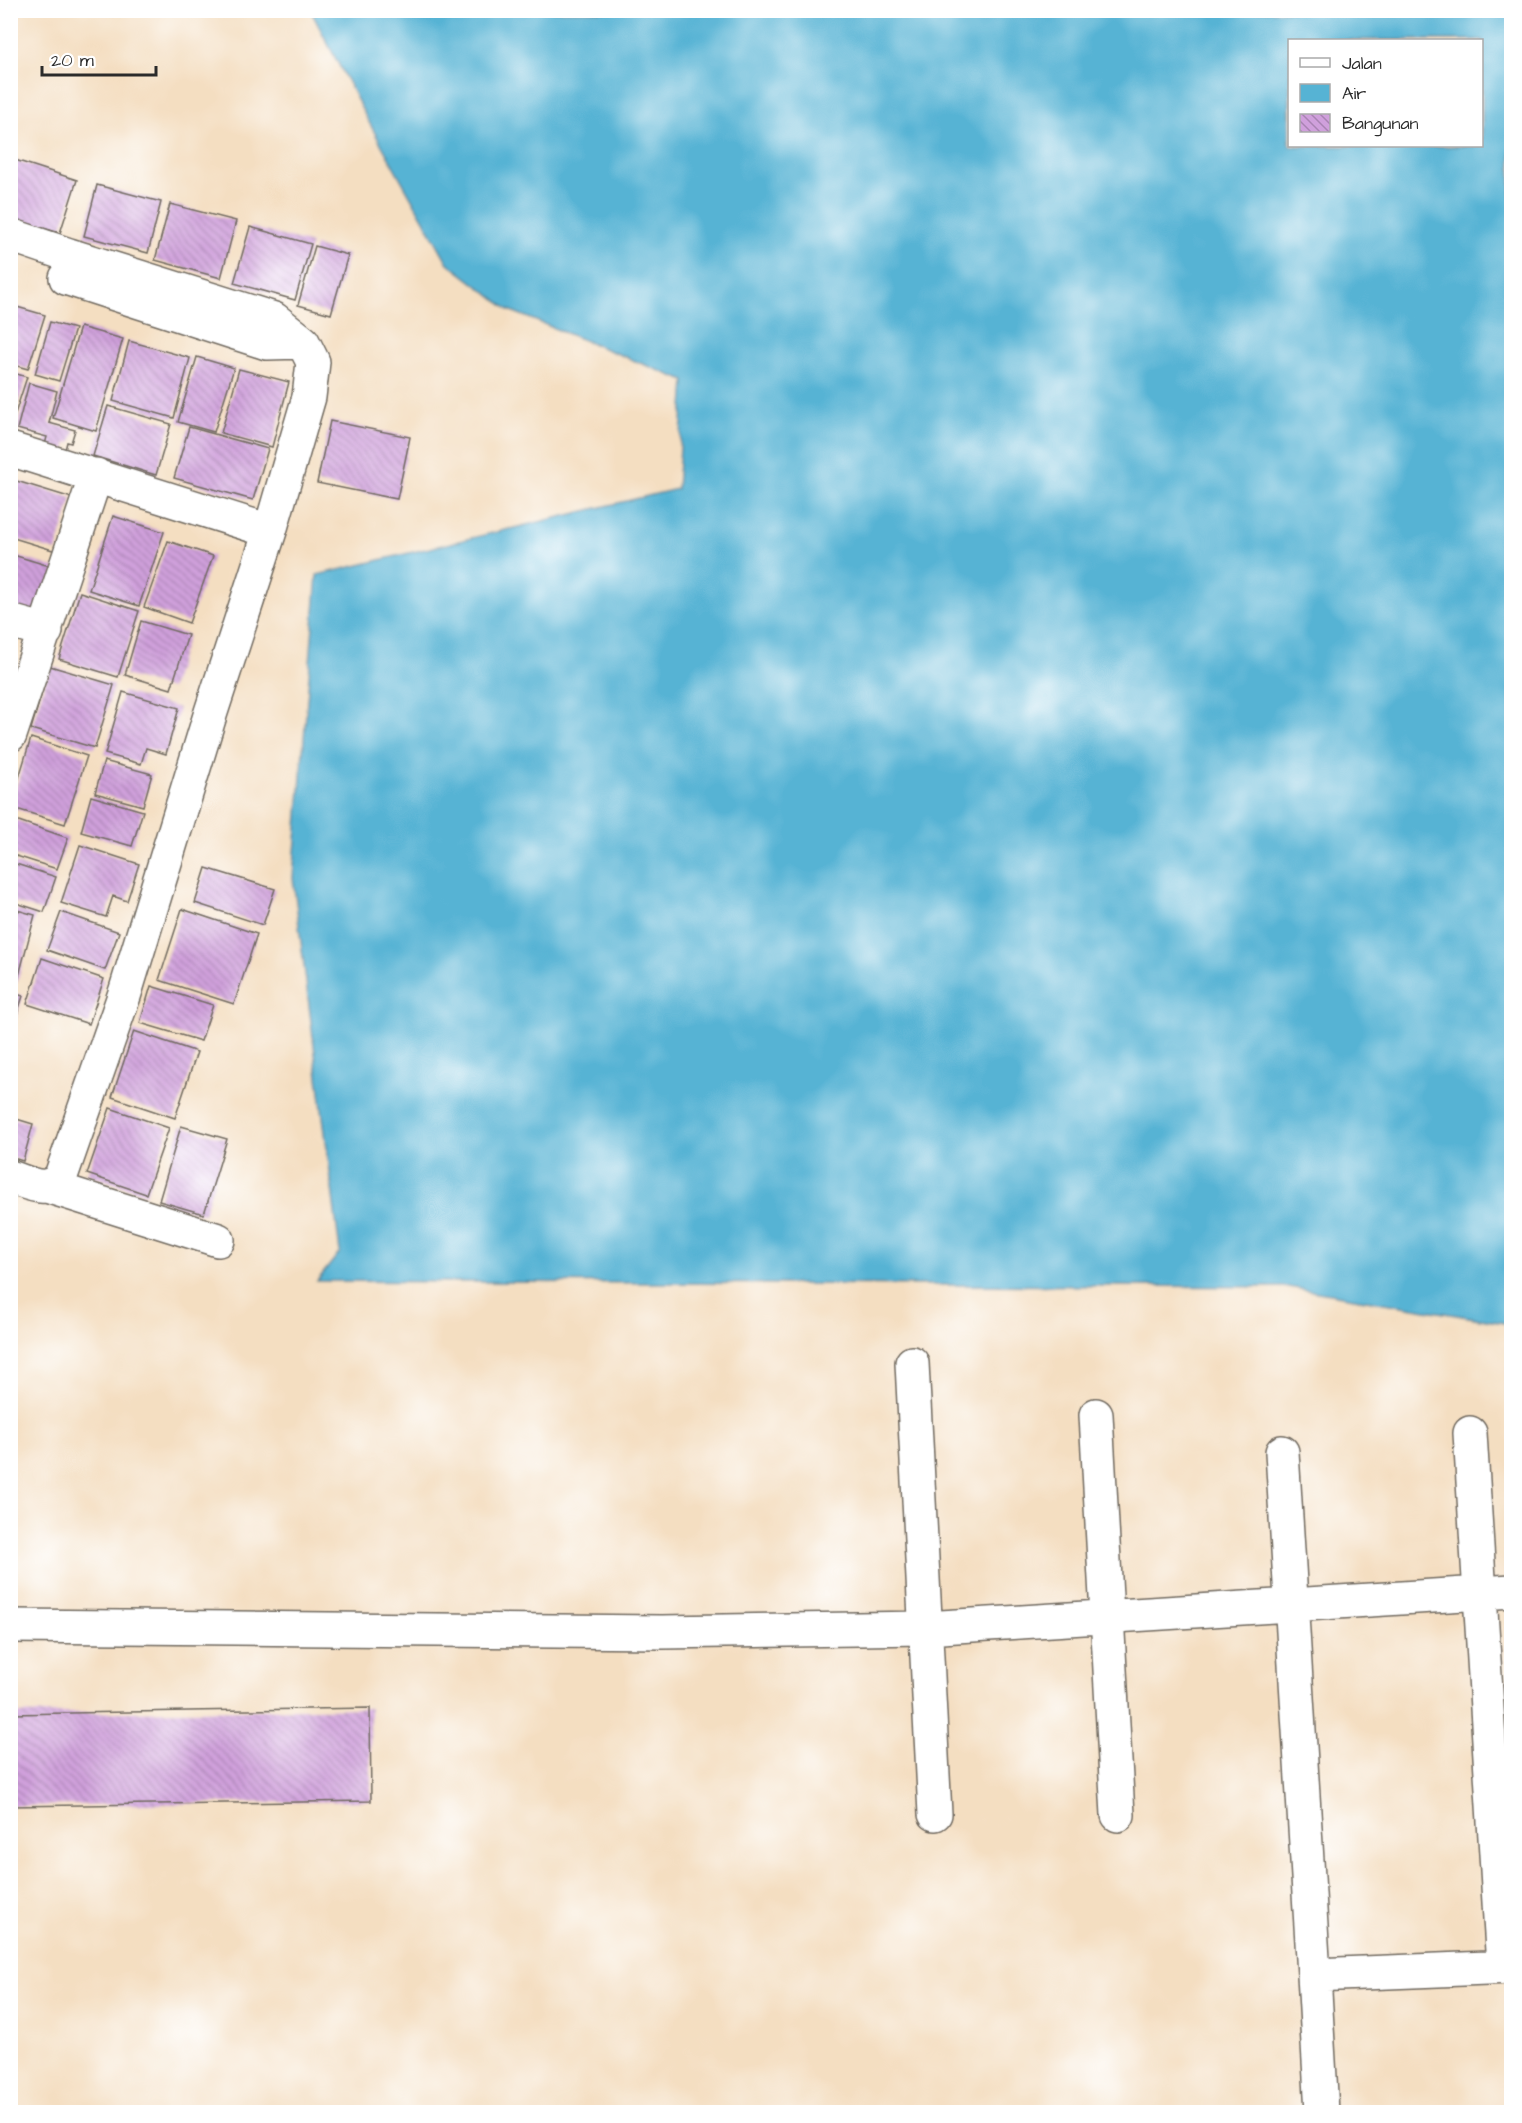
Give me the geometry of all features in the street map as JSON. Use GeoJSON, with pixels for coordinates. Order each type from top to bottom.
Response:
{"type":"FeatureCollection","features":[{"type":"Feature","properties":{"kind":"street"},"geometry":{"type":"LineString","coordinates":[[10,235],[274,319],[303,342],[313,362],[309,397],[270,531],[211,712],[125,993],[61,1176],[50,1187]]}},
{"type":"Feature","properties":{"kind":"street"},"geometry":{"type":"LineString","coordinates":[[10,258],[267,343],[303,342]]}},
{"type":"Feature","properties":{"kind":"street"},"geometry":{"type":"LineString","coordinates":[[10,449],[270,531]]}},
{"type":"Feature","properties":{"kind":"street"},"geometry":{"type":"LineString","coordinates":[[10,735],[96,475]]}},
{"type":"Feature","properties":{"kind":"street"},"geometry":{"type":"LineString","coordinates":[[10,621],[46,631]]}},
{"type":"Feature","properties":{"kind":"street"},"geometry":{"type":"LineString","coordinates":[[10,1177],[50,1187],[218,1240]]}},
{"type":"Feature","properties":{"kind":"street"},"geometry":{"type":"LineString","coordinates":[[912,1363],[935,1814]]}},
{"type":"Feature","properties":{"kind":"street"},"geometry":{"type":"LineString","coordinates":[[1096,1415],[1118,1815]]}},
{"type":"Feature","properties":{"kind":"street"},"geometry":{"type":"LineString","coordinates":[[1314,1975],[1507,1967],[1496,1592],[1470,1433]]}},
{"type":"Feature","properties":{"kind":"street"},"geometry":{"type":"LineString","coordinates":[[1281,1452],[1322,2112]]}},
{"type":"Feature","properties":{"kind":"street"},"geometry":{"type":"LineString","coordinates":[[10,1626],[662,1632],[925,1629],[1496,1592]]}},
{"type":"Feature","properties":{"kind":"water"},"geometry":{"type":"Polygon","coordinates":[[[311,11],[1511,11],[1511,1324],[1288,1287],[317,1281],[340,1252],[293,878],[317,575],[677,489],[685,381],[509,310],[448,263],[366,117],[311,11]]]}},
{"type":"Feature","properties":{"kind":"building"},"geometry":{"type":"Polygon","coordinates":[[[12,159],[77,180],[60,233],[10,218],[12,159]]]}},
{"type":"Feature","properties":{"kind":"building"},"geometry":{"type":"Polygon","coordinates":[[[97,185],[161,202],[148,253],[84,236],[97,185]]]}},
{"type":"Feature","properties":{"kind":"building"},"geometry":{"type":"Polygon","coordinates":[[[170,204],[236,221],[221,278],[155,260],[170,204]]]}},
{"type":"Feature","properties":{"kind":"building"},"geometry":{"type":"Polygon","coordinates":[[[250,227],[311,244],[295,300],[234,283],[250,227]]]}},
{"type":"Feature","properties":{"kind":"building"},"geometry":{"type":"Polygon","coordinates":[[[315,246],[348,255],[331,314],[298,305],[315,246]]]}},
{"type":"Feature","properties":{"kind":"building"},"geometry":{"type":"Polygon","coordinates":[[[10,305],[45,315],[28,369],[10,364],[10,305]]]}},
{"type":"Feature","properties":{"kind":"building"},"geometry":{"type":"Polygon","coordinates":[[[50,322],[75,329],[59,381],[35,374],[50,322]]]}},
{"type":"Feature","properties":{"kind":"building"},"geometry":{"type":"Polygon","coordinates":[[[80,327],[123,339],[96,431],[53,418],[80,327]]]}},
{"type":"Feature","properties":{"kind":"building"},"geometry":{"type":"Polygon","coordinates":[[[129,341],[190,358],[174,418],[113,401],[129,341]]]}},
{"type":"Feature","properties":{"kind":"building"},"geometry":{"type":"Polygon","coordinates":[[[197,357],[234,368],[214,432],[178,422],[197,357]]]}},
{"type":"Feature","properties":{"kind":"building"},"geometry":{"type":"Polygon","coordinates":[[[239,369],[289,382],[272,447],[221,433],[239,369]]]}},
{"type":"Feature","properties":{"kind":"building"},"geometry":{"type":"Polygon","coordinates":[[[10,372],[27,377],[11,426],[10,426],[10,372]]]}},
{"type":"Feature","properties":{"kind":"building"},"geometry":{"type":"Polygon","coordinates":[[[29,383],[57,391],[49,423],[75,430],[71,443],[67,442],[63,458],[43,452],[47,437],[17,429],[29,383]]]}},
{"type":"Feature","properties":{"kind":"building"},"geometry":{"type":"Polygon","coordinates":[[[108,406],[171,424],[156,475],[93,456],[108,406]]]}},
{"type":"Feature","properties":{"kind":"building"},"geometry":{"type":"Polygon","coordinates":[[[330,421],[410,437],[397,499],[317,483],[330,421]]]}},
{"type":"Feature","properties":{"kind":"building"},"geometry":{"type":"Polygon","coordinates":[[[189,427],[268,449],[253,500],[174,478],[189,427]]]}},
{"type":"Feature","properties":{"kind":"building"},"geometry":{"type":"Polygon","coordinates":[[[10,479],[72,498],[56,551],[10,537],[10,479]]]}},
{"type":"Feature","properties":{"kind":"building"},"geometry":{"type":"Polygon","coordinates":[[[113,516],[164,532],[139,606],[89,590],[113,516]]]}},
{"type":"Feature","properties":{"kind":"building"},"geometry":{"type":"Polygon","coordinates":[[[168,541],[213,556],[189,623],[144,607],[168,541]]]}},
{"type":"Feature","properties":{"kind":"building"},"geometry":{"type":"Polygon","coordinates":[[[10,554],[56,568],[39,621],[10,612],[10,554]]]}},
{"type":"Feature","properties":{"kind":"building"},"geometry":{"type":"Polygon","coordinates":[[[80,592],[139,611],[118,677],[59,659],[80,592]]]}},
{"type":"Feature","properties":{"kind":"building"},"geometry":{"type":"Polygon","coordinates":[[[141,621],[188,635],[171,689],[125,675],[141,621]]]}},
{"type":"Feature","properties":{"kind":"building"},"geometry":{"type":"Polygon","coordinates":[[[50,666],[114,685],[95,748],[31,729],[50,666]]]}},
{"type":"Feature","properties":{"kind":"building"},"geometry":{"type":"Polygon","coordinates":[[[123,692],[179,708],[166,754],[146,748],[141,764],[105,754],[123,692]]]}},
{"type":"Feature","properties":{"kind":"building"},"geometry":{"type":"Polygon","coordinates":[[[31,738],[87,756],[65,824],[10,807],[31,738]]]}},
{"type":"Feature","properties":{"kind":"building"},"geometry":{"type":"Polygon","coordinates":[[[104,761],[152,774],[143,806],[95,793],[104,761]]]}},
{"type":"Feature","properties":{"kind":"building"},"geometry":{"type":"Polygon","coordinates":[[[91,796],[143,811],[132,846],[81,832],[91,796]]]}},
{"type":"Feature","properties":{"kind":"building"},"geometry":{"type":"Polygon","coordinates":[[[10,818],[68,838],[57,869],[10,854],[10,818]]]}},
{"type":"Feature","properties":{"kind":"building"},"geometry":{"type":"Polygon","coordinates":[[[80,845],[139,864],[127,901],[113,896],[106,917],[61,903],[80,845]]]}},
{"type":"Feature","properties":{"kind":"building"},"geometry":{"type":"Polygon","coordinates":[[[10,862],[56,877],[44,912],[10,901],[10,862]]]}},
{"type":"Feature","properties":{"kind":"building"},"geometry":{"type":"Polygon","coordinates":[[[206,868],[275,889],[263,925],[195,903],[206,868]]]}},
{"type":"Feature","properties":{"kind":"building"},"geometry":{"type":"Polygon","coordinates":[[[10,908],[35,915],[17,983],[10,981],[10,908]]]}},
{"type":"Feature","properties":{"kind":"building"},"geometry":{"type":"Polygon","coordinates":[[[182,909],[257,934],[234,1004],[159,980],[182,909]]]}},
{"type":"Feature","properties":{"kind":"building"},"geometry":{"type":"Polygon","coordinates":[[[61,912],[119,932],[105,970],[47,950],[61,912]]]}},
{"type":"Feature","properties":{"kind":"building"},"geometry":{"type":"Polygon","coordinates":[[[42,958],[104,979],[89,1024],[27,1004],[42,958]]]}},
{"type":"Feature","properties":{"kind":"building"},"geometry":{"type":"Polygon","coordinates":[[[151,986],[213,1005],[201,1041],[140,1023],[151,986]]]}},
{"type":"Feature","properties":{"kind":"building"},"geometry":{"type":"Polygon","coordinates":[[[10,992],[23,996],[11,1033],[10,1033],[10,992]]]}},
{"type":"Feature","properties":{"kind":"building"},"geometry":{"type":"Polygon","coordinates":[[[134,1031],[197,1052],[175,1118],[112,1097],[134,1031]]]}},
{"type":"Feature","properties":{"kind":"building"},"geometry":{"type":"Polygon","coordinates":[[[110,1108],[169,1128],[146,1194],[87,1174],[110,1108]]]}},
{"type":"Feature","properties":{"kind":"building"},"geometry":{"type":"Polygon","coordinates":[[[10,1117],[33,1124],[23,1161],[10,1157],[10,1117]]]}},
{"type":"Feature","properties":{"kind":"building"},"geometry":{"type":"Polygon","coordinates":[[[181,1126],[227,1139],[204,1214],[159,1201],[181,1126]]]}},
{"type":"Feature","properties":{"kind":"building"},"geometry":{"type":"Polygon","coordinates":[[[370,1708],[371,1801],[10,1806],[10,1714],[370,1708]]]}}]}
